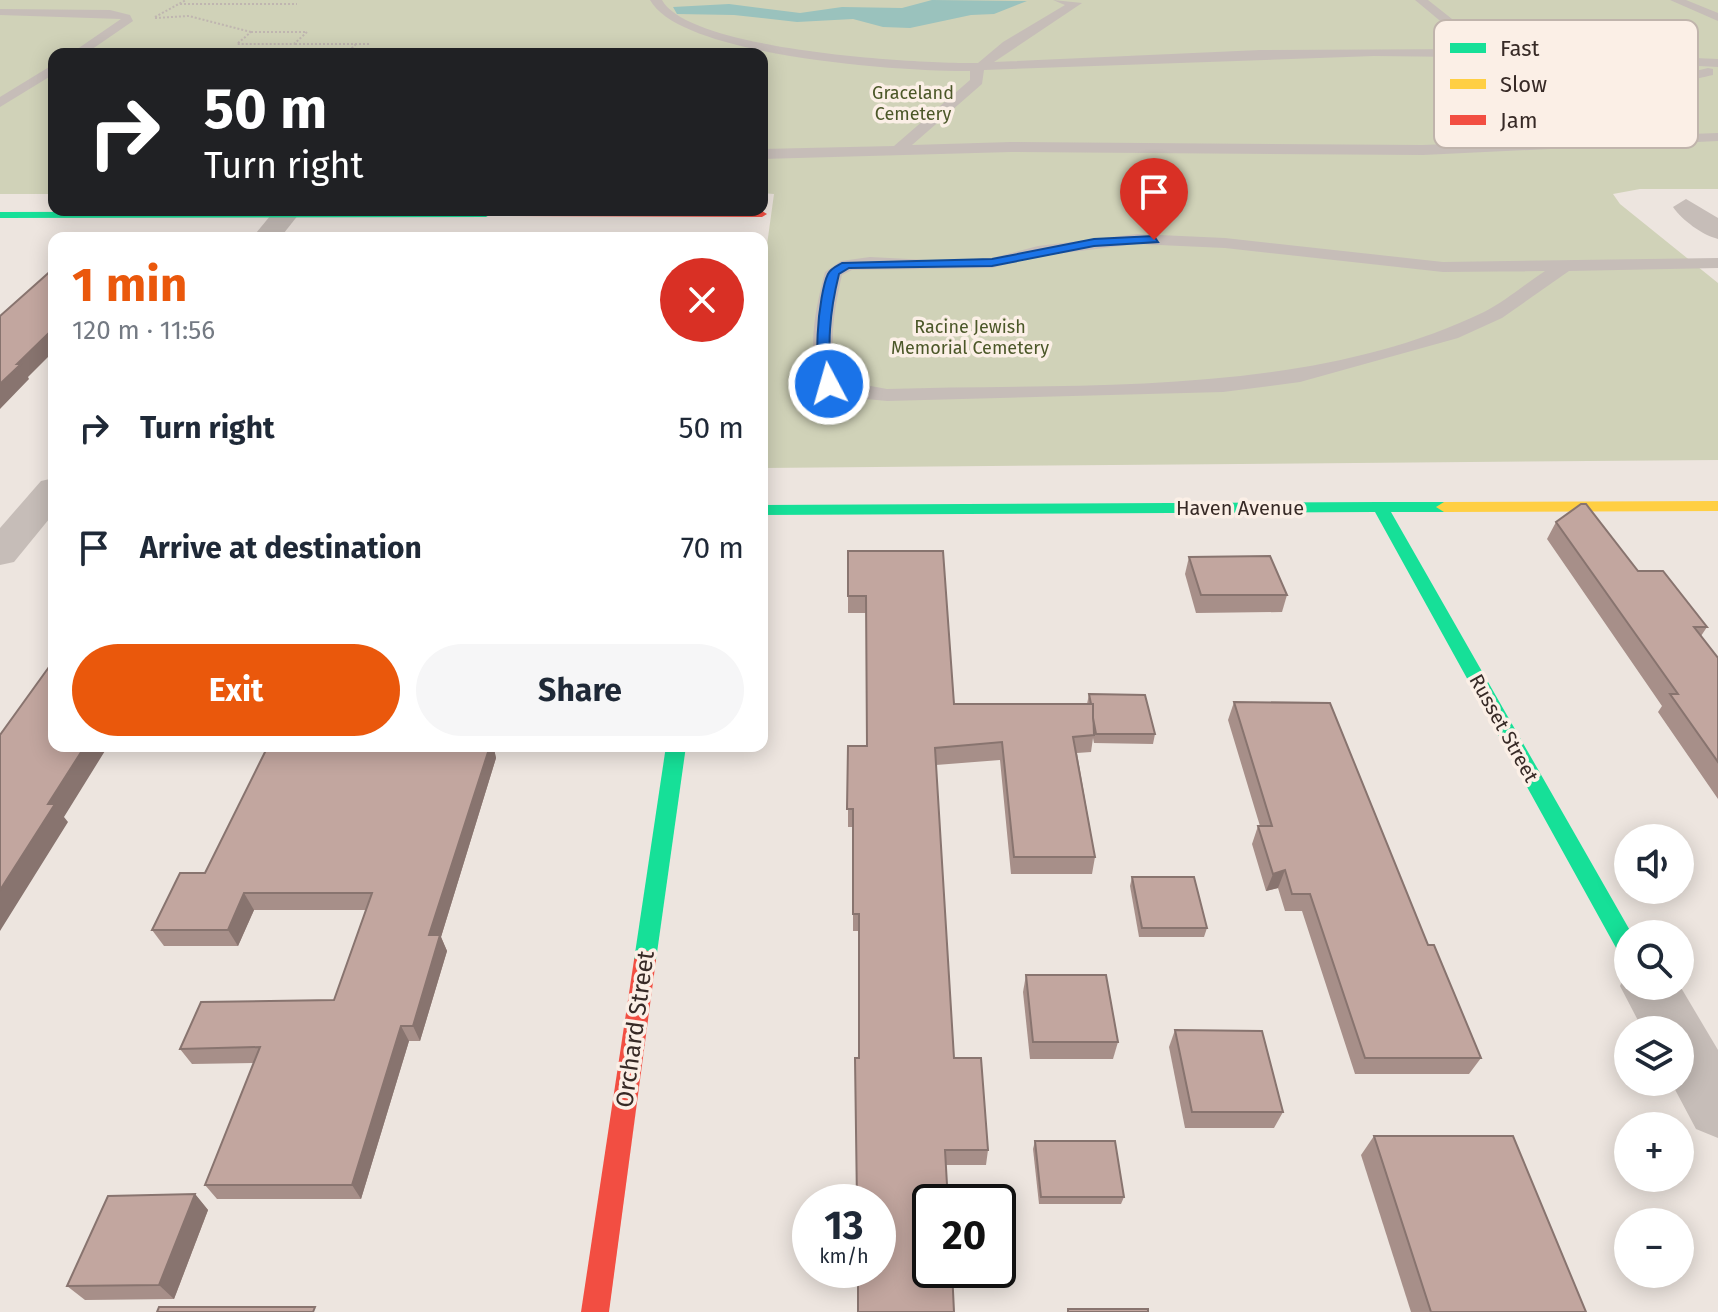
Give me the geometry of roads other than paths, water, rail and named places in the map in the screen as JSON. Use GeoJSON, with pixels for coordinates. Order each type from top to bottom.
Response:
{"type":"FeatureCollection","features":[{"type":"Feature","properties":{"kind":"street"},"geometry":{"type":"LineString","coordinates":[[1718,207],[1686,207],[1718,231]]}},
{"type":"Feature","properties":{"kind":"street"},"geometry":{"type":"LineString","coordinates":[[0,215],[48,215]]}},
{"type":"Feature","properties":{"kind":"street"},"geometry":{"type":"LineString","coordinates":[[271,232],[284,216]]}},
{"type":"Feature","properties":{"kind":"street","name":"Haven Avenue"},"geometry":{"type":"LineString","coordinates":[[768,510],[1718,506]]}},
{"type":"Feature","properties":{"kind":"street"},"geometry":{"type":"LineString","coordinates":[[0,553],[36,507]]}},
{"type":"Feature","properties":{"kind":"street","name":"Russet Street"},"geometry":{"type":"LineString","coordinates":[[1380,507],[1614,923]]}},
{"type":"Feature","properties":{"kind":"street","name":"Orchard Street"},"geometry":{"type":"LineString","coordinates":[[595,1312],[675,752]]}},
{"type":"Feature","properties":{"kind":"street"},"geometry":{"type":"LineString","coordinates":[[1694,1065],[1718,1108]]}},
{"type":"Feature","properties":{"kind":"lane"},"geometry":{"type":"LineString","coordinates":[[656,0],[662,11],[675,20],[709,33],[805,57],[977,70],[1293,52],[1434,53]]}},
{"type":"Feature","properties":{"kind":"lane"},"geometry":{"type":"LineString","coordinates":[[1059,0],[1080,2]]}},
{"type":"Feature","properties":{"kind":"lane"},"geometry":{"type":"LineString","coordinates":[[1421,0],[1446,20]]}},
{"type":"Feature","properties":{"kind":"lane"},"geometry":{"type":"LineString","coordinates":[[1676,0],[1718,17]]}},
{"type":"Feature","properties":{"kind":"lane"},"geometry":{"type":"LineString","coordinates":[[977,70],[1007,45],[1080,2]]}},
{"type":"Feature","properties":{"kind":"lane"},"geometry":{"type":"LineString","coordinates":[[0,12],[110,13],[126,17],[127,21],[85,48]]}},
{"type":"Feature","properties":{"kind":"lane"},"geometry":{"type":"LineString","coordinates":[[778,64],[805,57]]}},
{"type":"Feature","properties":{"kind":"lane"},"geometry":{"type":"LineString","coordinates":[[1698,62],[1718,63]]}},
{"type":"Feature","properties":{"kind":"lane"},"geometry":{"type":"LineString","coordinates":[[900,148],[977,81],[977,70]]}},
{"type":"Feature","properties":{"kind":"lane"},"geometry":{"type":"LineString","coordinates":[[1698,75],[1718,71]]}},
{"type":"Feature","properties":{"kind":"lane"},"geometry":{"type":"LineString","coordinates":[[0,103],[48,72]]}},
{"type":"Feature","properties":{"kind":"lane"},"geometry":{"type":"LineString","coordinates":[[1698,138],[1718,137]]}},
{"type":"Feature","properties":{"kind":"lane"},"geometry":{"type":"LineString","coordinates":[[768,154],[900,148],[1447,148]]}},
{"type":"Feature","properties":{"kind":"lane"},"geometry":{"type":"LineString","coordinates":[[1564,266],[1495,314],[1451,334],[1300,376],[1208,387],[887,395],[853,392],[829,384],[823,368],[828,294],[834,272],[847,265],[992,263],[1038,251],[1137,239],[1225,243],[1397,264],[1564,266],[1718,263]]}},
{"type":"Feature","properties":{"kind":"water"},"geometry":{"type":"Polygon","coordinates":[[[932,0],[1027,1],[994,14],[971,15],[910,28],[883,27],[853,19],[797,22],[734,15],[677,14],[673,7],[729,4],[800,13],[842,7],[902,8],[932,0]]]}},
{"type":"Feature","properties":{"kind":"park label","name":"Graceland Cemetery"},"geometry":{"type":"Point","coordinates":[913,103]}},
{"type":"Feature","properties":{"kind":"park label","name":"Racine Jewish Memorial Cemetery"},"geometry":{"type":"Point","coordinates":[970,337]}}]}
